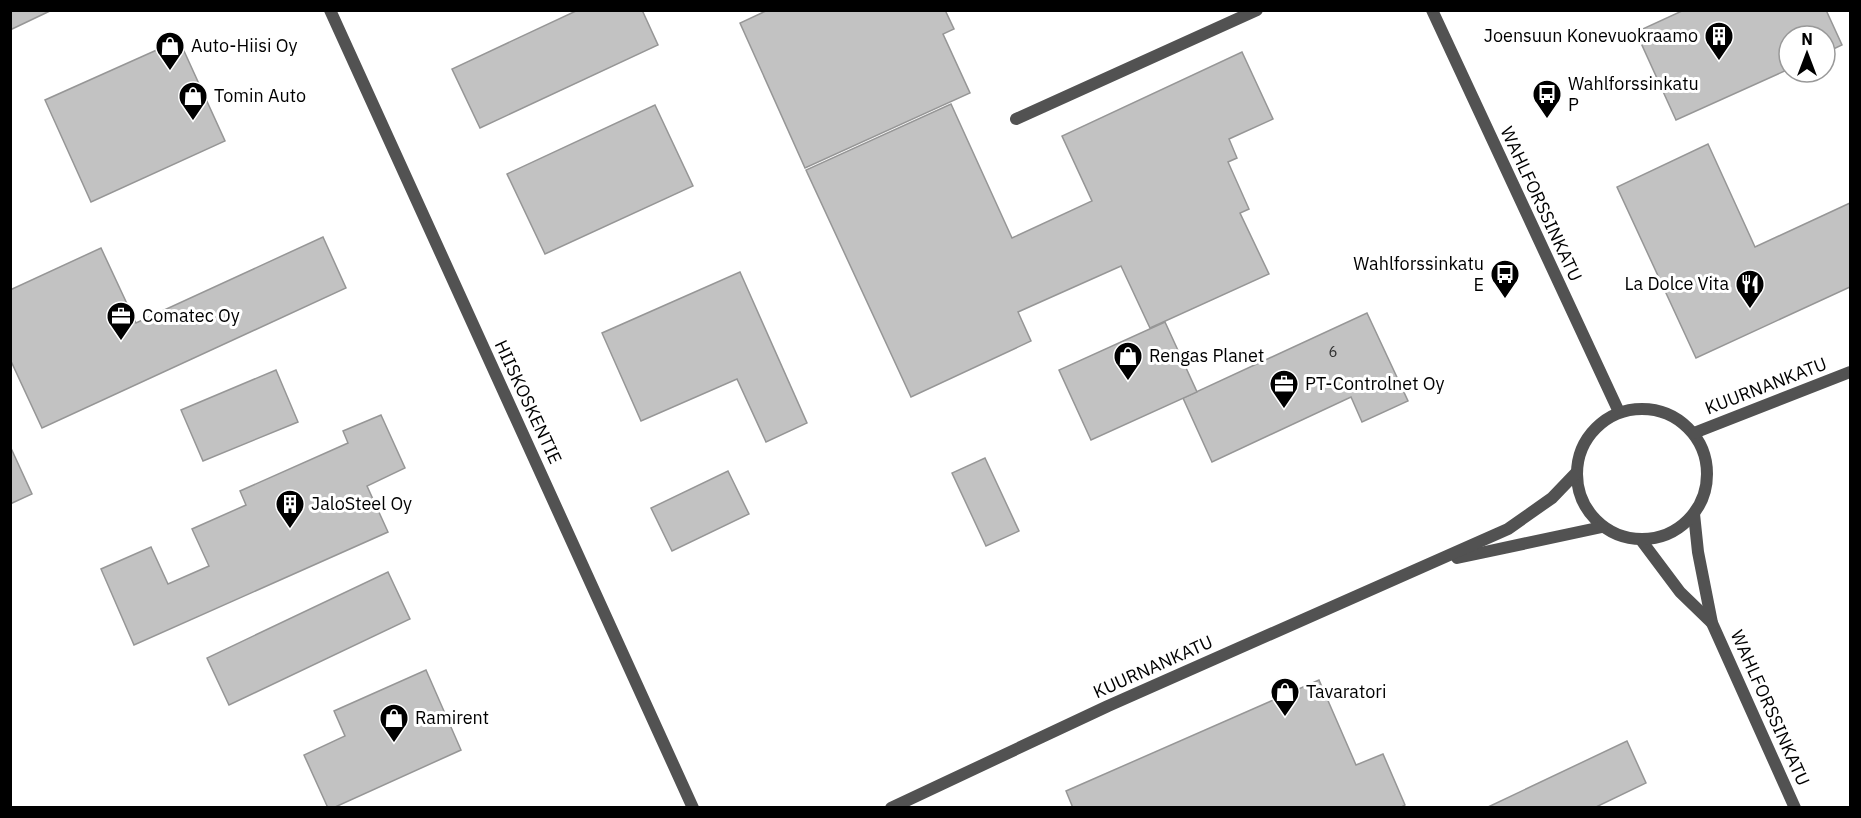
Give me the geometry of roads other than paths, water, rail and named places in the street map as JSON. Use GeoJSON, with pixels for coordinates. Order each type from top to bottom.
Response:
{"type":"FeatureCollection","features":[{"type":"Feature","properties":{"kind":"street","name":"HIISKOSKENTIE"},"geometry":{"type":"LineString","coordinates":[[330,10],[693,807]]}},
{"type":"Feature","properties":{"kind":"street"},"geometry":{"type":"LineString","coordinates":[[1016,119],[1257,10]]}},
{"type":"Feature","properties":{"kind":"street","name":"WAHLFORSSINKATU"},"geometry":{"type":"LineString","coordinates":[[1432,10],[1619,412]]}},
{"type":"Feature","properties":{"kind":"street","name":"KUURNANKATU"},"geometry":{"type":"LineString","coordinates":[[1694,434],[1851,372]]}},
{"type":"Feature","properties":{"kind":"street"},"geometry":{"type":"LineString","coordinates":[[1640,408],[1662,411],[1681,421],[1694,434],[1705,456],[1707,476],[1704,496],[1694,514],[1680,528],[1661,537],[1641,540],[1620,536],[1602,527],[1588,512],[1578,493],[1576,474],[1579,453],[1588,436],[1602,422],[1619,412],[1640,408]]}},
{"type":"Feature","properties":{"kind":"street","name":"KUURNANKATU"},"geometry":{"type":"LineString","coordinates":[[891,807],[1129,697],[1508,529],[1552,498],[1576,474]]}},
{"type":"Feature","properties":{"kind":"street","name":"WAHLFORSSINKATU"},"geometry":{"type":"LineString","coordinates":[[1694,514],[1698,552],[1712,623],[1795,807]]}},
{"type":"Feature","properties":{"kind":"street","name":"KUURNANKATU"},"geometry":{"type":"LineString","coordinates":[[1432,563],[1602,527]]}},
{"type":"Feature","properties":{"kind":"street","name":"WAHLFORSSINKATU"},"geometry":{"type":"LineString","coordinates":[[1641,540],[1680,592],[1712,623]]}},
{"type":"Feature","properties":{"kind":"place","name":"Joensuun Konevuokraamo"},"geometry":{"type":"Point","coordinates":[1719,62]}},
{"type":"Feature","properties":{"kind":"place","name":"Auto-Hiisi Oy"},"geometry":{"type":"Point","coordinates":[170,72]}},
{"type":"Feature","properties":{"kind":"place","name":"Wahlforssinkatu P"},"geometry":{"type":"Point","coordinates":[1547,120]}},
{"type":"Feature","properties":{"kind":"place","name":"Tomin Auto"},"geometry":{"type":"Point","coordinates":[193,122]}},
{"type":"Feature","properties":{"kind":"place","name":"Wahlforssinkatu E"},"geometry":{"type":"Point","coordinates":[1505,300]}},
{"type":"Feature","properties":{"kind":"place","name":"La Dolce Vita"},"geometry":{"type":"Point","coordinates":[1750,310]}},
{"type":"Feature","properties":{"kind":"place","name":"Comatec Oy"},"geometry":{"type":"Point","coordinates":[121,342]}},
{"type":"Feature","properties":{"kind":"place","name":"Rengas Planet"},"geometry":{"type":"Point","coordinates":[1128,382]}},
{"type":"Feature","properties":{"kind":"place","name":"PT-Controlnet Oy"},"geometry":{"type":"Point","coordinates":[1284,410]}},
{"type":"Feature","properties":{"kind":"place","name":"JaloSteel Oy"},"geometry":{"type":"Point","coordinates":[290,530]}},
{"type":"Feature","properties":{"kind":"place","name":"Tavaratori"},"geometry":{"type":"Point","coordinates":[1285,718]}},
{"type":"Feature","properties":{"kind":"place","name":"Ramirent"},"geometry":{"type":"Point","coordinates":[394,744]}}]}
